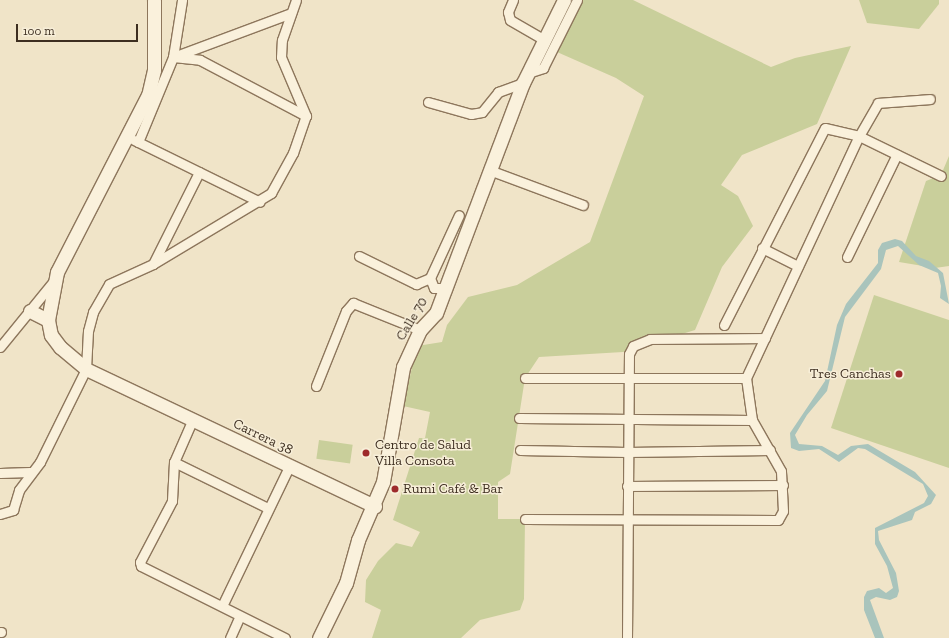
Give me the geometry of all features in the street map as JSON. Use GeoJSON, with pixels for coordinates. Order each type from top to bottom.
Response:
{"type":"FeatureCollection","features":[{"type":"Feature","properties":{"kind":"street"},"geometry":{"type":"LineString","coordinates":[[133,140],[148,95],[154,70],[154,0]]}},
{"type":"Feature","properties":{"kind":"street"},"geometry":{"type":"LineString","coordinates":[[0,347],[54,282],[133,140],[173,57],[182,0]]}},
{"type":"Feature","properties":{"kind":"street"},"geometry":{"type":"LineString","coordinates":[[0,514],[13,510],[19,490],[30,472],[40,462],[86,369],[90,325],[109,284],[153,264],[260,202],[271,193],[293,153],[306,116],[281,57],[282,40],[296,0]]}},
{"type":"Feature","properties":{"kind":"street"},"geometry":{"type":"LineString","coordinates":[[514,0],[508,16],[544,40]]}},
{"type":"Feature","properties":{"kind":"street","name":"Calle 70"},"geometry":{"type":"LineString","coordinates":[[319,638],[346,583],[358,540],[375,506],[383,482],[404,367],[420,330],[436,313],[492,171],[523,83],[531,72],[544,40],[564,0]]}},
{"type":"Feature","properties":{"kind":"street"},"geometry":{"type":"LineString","coordinates":[[531,72],[543,68],[577,0]]}},
{"type":"Feature","properties":{"kind":"street"},"geometry":{"type":"LineString","coordinates":[[173,57],[291,13]]}},
{"type":"Feature","properties":{"kind":"street"},"geometry":{"type":"LineString","coordinates":[[173,57],[200,60],[306,116]]}},
{"type":"Feature","properties":{"kind":"street"},"geometry":{"type":"LineString","coordinates":[[428,102],[472,114],[482,112],[498,92],[523,83]]}},
{"type":"Feature","properties":{"kind":"street"},"geometry":{"type":"LineString","coordinates":[[525,519],[778,520],[783,510],[783,485],[781,471],[752,420],[746,378],[859,136],[878,103],[930,99]]}},
{"type":"Feature","properties":{"kind":"street"},"geometry":{"type":"LineString","coordinates":[[724,325],[820,131],[829,128],[859,136],[941,176]]}},
{"type":"Feature","properties":{"kind":"street"},"geometry":{"type":"LineString","coordinates":[[133,140],[260,202]]}},
{"type":"Feature","properties":{"kind":"street"},"geometry":{"type":"LineString","coordinates":[[847,257],[897,154]]}},
{"type":"Feature","properties":{"kind":"street"},"geometry":{"type":"LineString","coordinates":[[492,171],[583,205]]}},
{"type":"Feature","properties":{"kind":"street"},"geometry":{"type":"LineString","coordinates":[[153,264],[198,172]]}},
{"type":"Feature","properties":{"kind":"street"},"geometry":{"type":"LineString","coordinates":[[359,256],[416,284],[430,278],[459,215]]}},
{"type":"Feature","properties":{"kind":"street"},"geometry":{"type":"LineString","coordinates":[[762,248],[798,266]]}},
{"type":"Feature","properties":{"kind":"street"},"geometry":{"type":"LineString","coordinates":[[430,278],[434,288],[446,288]]}},
{"type":"Feature","properties":{"kind":"street"},"geometry":{"type":"LineString","coordinates":[[30,311],[48,320],[54,282]]}},
{"type":"Feature","properties":{"kind":"street"},"geometry":{"type":"LineString","coordinates":[[316,386],[346,311],[353,303],[420,330]]}},
{"type":"Feature","properties":{"kind":"street","name":"Carrera 38"},"geometry":{"type":"LineString","coordinates":[[48,320],[51,335],[60,347],[86,369],[289,467],[375,506]]}},
{"type":"Feature","properties":{"kind":"street"},"geometry":{"type":"LineString","coordinates":[[627,638],[626,520],[627,380],[629,354],[640,342],[765,338]]}},
{"type":"Feature","properties":{"kind":"street"},"geometry":{"type":"LineString","coordinates":[[525,378],[627,380],[746,378]]}},
{"type":"Feature","properties":{"kind":"street"},"geometry":{"type":"LineString","coordinates":[[519,418],[752,420]]}},
{"type":"Feature","properties":{"kind":"street"},"geometry":{"type":"LineString","coordinates":[[192,421],[174,462],[172,501],[140,562],[141,566],[285,638]]}},
{"type":"Feature","properties":{"kind":"street"},"geometry":{"type":"LineString","coordinates":[[520,450],[627,452],[770,450]]}},
{"type":"Feature","properties":{"kind":"street"},"geometry":{"type":"LineString","coordinates":[[174,462],[268,508]]}},
{"type":"Feature","properties":{"kind":"street"},"geometry":{"type":"LineString","coordinates":[[222,606],[289,467]]}},
{"type":"Feature","properties":{"kind":"street"},"geometry":{"type":"LineString","coordinates":[[0,473],[30,472]]}},
{"type":"Feature","properties":{"kind":"street"},"geometry":{"type":"LineString","coordinates":[[627,486],[783,485]]}},
{"type":"Feature","properties":{"kind":"street"},"geometry":{"type":"LineString","coordinates":[[230,638],[240,616]]}},
{"type":"Feature","properties":{"kind":"green space"},"geometry":{"type":"Polygon","coordinates":[[[583,0],[633,0],[771,67],[795,58],[851,46],[817,124],[742,155],[721,185],[738,196],[753,226],[722,267],[695,330],[623,352],[539,357],[525,378],[510,474],[498,482],[498,519],[525,519],[524,599],[520,610],[480,620],[461,638],[372,638],[381,610],[365,602],[366,580],[378,561],[396,543],[412,547],[420,532],[393,520],[419,438],[425,438],[430,412],[403,406],[417,346],[442,342],[447,325],[468,297],[517,285],[590,242],[644,96],[616,78],[557,52],[583,0]]]}},
{"type":"Feature","properties":{"kind":"green space"},"geometry":{"type":"Polygon","coordinates":[[[859,0],[939,0],[939,4],[919,29],[867,23],[859,0]]]}},
{"type":"Feature","properties":{"kind":"green space"},"geometry":{"type":"Polygon","coordinates":[[[949,156],[949,266],[935,268],[899,262],[926,181],[941,175],[949,156]]]}},
{"type":"Feature","properties":{"kind":"green space","name":"Tres Canchas"},"geometry":{"type":"Polygon","coordinates":[[[874,295],[949,320],[949,468],[831,428],[874,295]]]}},
{"type":"Feature","properties":{"kind":"green space"},"geometry":{"type":"Polygon","coordinates":[[[319,440],[353,445],[350,464],[316,459],[319,440]]]}},
{"type":"Feature","properties":{"kind":"water"},"geometry":{"type":"Polygon","coordinates":[[[895,239],[902,241],[916,256],[929,261],[943,273],[949,304],[940,298],[941,286],[938,273],[919,265],[898,246],[886,250],[881,269],[845,317],[827,391],[807,415],[795,435],[799,444],[822,446],[838,455],[851,446],[868,444],[915,472],[936,495],[931,504],[915,512],[912,520],[878,531],[879,540],[896,573],[899,591],[897,597],[890,600],[876,597],[870,600],[884,638],[875,638],[864,610],[864,597],[867,591],[879,588],[886,593],[893,588],[887,566],[875,544],[875,528],[924,503],[928,496],[923,484],[865,449],[858,448],[839,462],[819,449],[799,451],[791,448],[790,433],[825,381],[837,325],[846,304],[878,263],[878,250],[882,243],[895,239]]]}},
{"type":"Feature","properties":{"kind":"place","name":"Tres Canchas"},"geometry":{"type":"Point","coordinates":[899,374]}},
{"type":"Feature","properties":{"kind":"place","name":"Centro de Salud Villa Consota"},"geometry":{"type":"Point","coordinates":[366,453]}},
{"type":"Feature","properties":{"kind":"place","name":"Rumi Café & Bar"},"geometry":{"type":"Point","coordinates":[395,489]}}]}
